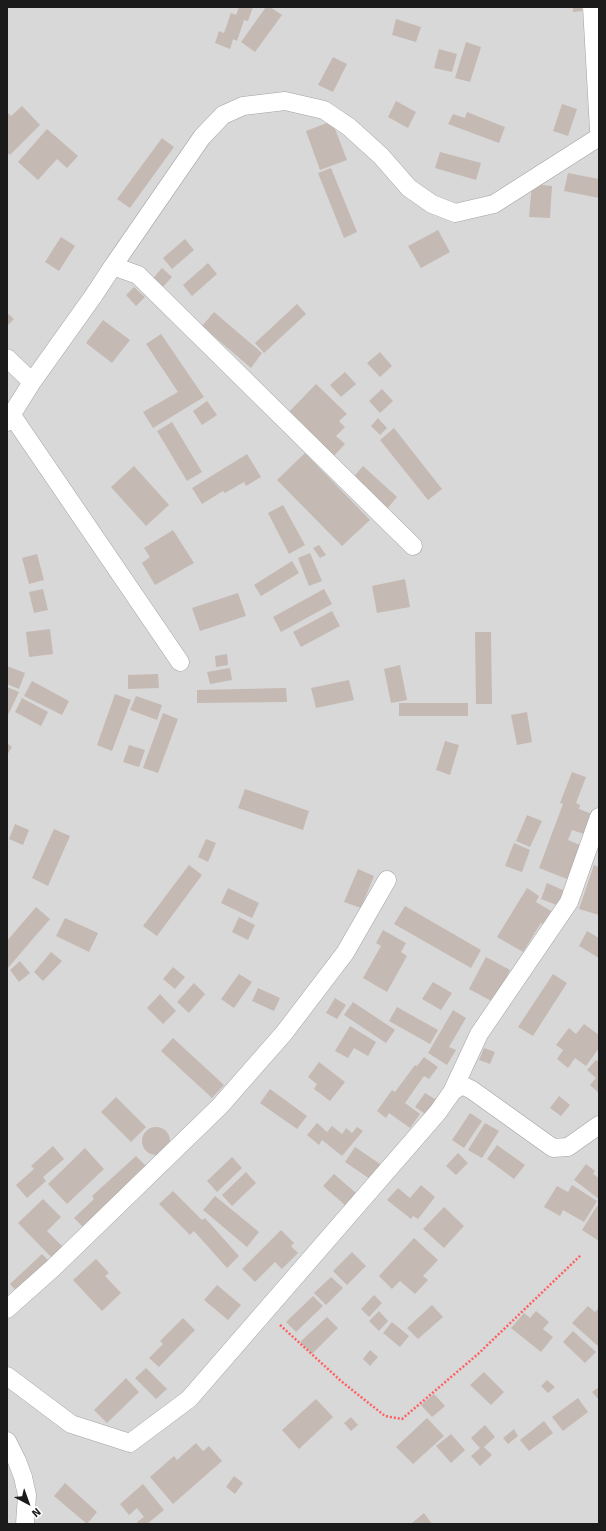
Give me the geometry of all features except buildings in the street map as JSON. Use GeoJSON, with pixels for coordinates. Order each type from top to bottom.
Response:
{"type":"FeatureCollection","features":[{"type":"Feature","properties":{"kind":"street"},"geometry":{"type":"LineString","coordinates":[[592,7],[599,130]]}},
{"type":"Feature","properties":{"kind":"street"},"geometry":{"type":"LineString","coordinates":[[180,662],[9,418],[32,382],[94,295],[202,137],[223,115],[243,106],[285,101],[324,110],[349,127],[381,156],[410,188],[432,204],[455,213],[494,204],[599,137]]}},
{"type":"Feature","properties":{"kind":"street"},"geometry":{"type":"LineString","coordinates":[[113,266],[138,275],[413,546]]}},
{"type":"Feature","properties":{"kind":"street"},"geometry":{"type":"LineString","coordinates":[[7,358],[32,382]]}},
{"type":"Feature","properties":{"kind":"street"},"geometry":{"type":"LineString","coordinates":[[7,1376],[71,1424],[130,1443],[189,1399],[438,1112],[452,1092],[479,1034],[568,902],[599,816]]}},
{"type":"Feature","properties":{"kind":"street"},"geometry":{"type":"LineString","coordinates":[[7,1309],[53,1268],[220,1106],[284,1033],[345,953],[387,880]]}},
{"type":"Feature","properties":{"kind":"street"},"geometry":{"type":"LineString","coordinates":[[452,1092],[462,1085],[472,1090],[553,1148],[568,1147],[599,1125]]}},
{"type":"Feature","properties":{"kind":"street"},"geometry":{"type":"LineString","coordinates":[[7,1442],[17,1461],[23,1477],[27,1495],[25,1524]]}},
{"type":"Feature","properties":{"kind":"path"},"geometry":{"type":"LineString","coordinates":[[264,1312],[341,1381],[385,1416],[402,1419],[478,1354],[581,1255]]}},
{"type":"Feature","properties":{"kind":"shaded area"},"geometry":{"type":"Polygon","coordinates":[[[7,7],[599,7],[599,1524],[7,1524],[7,7]]]}}]}
